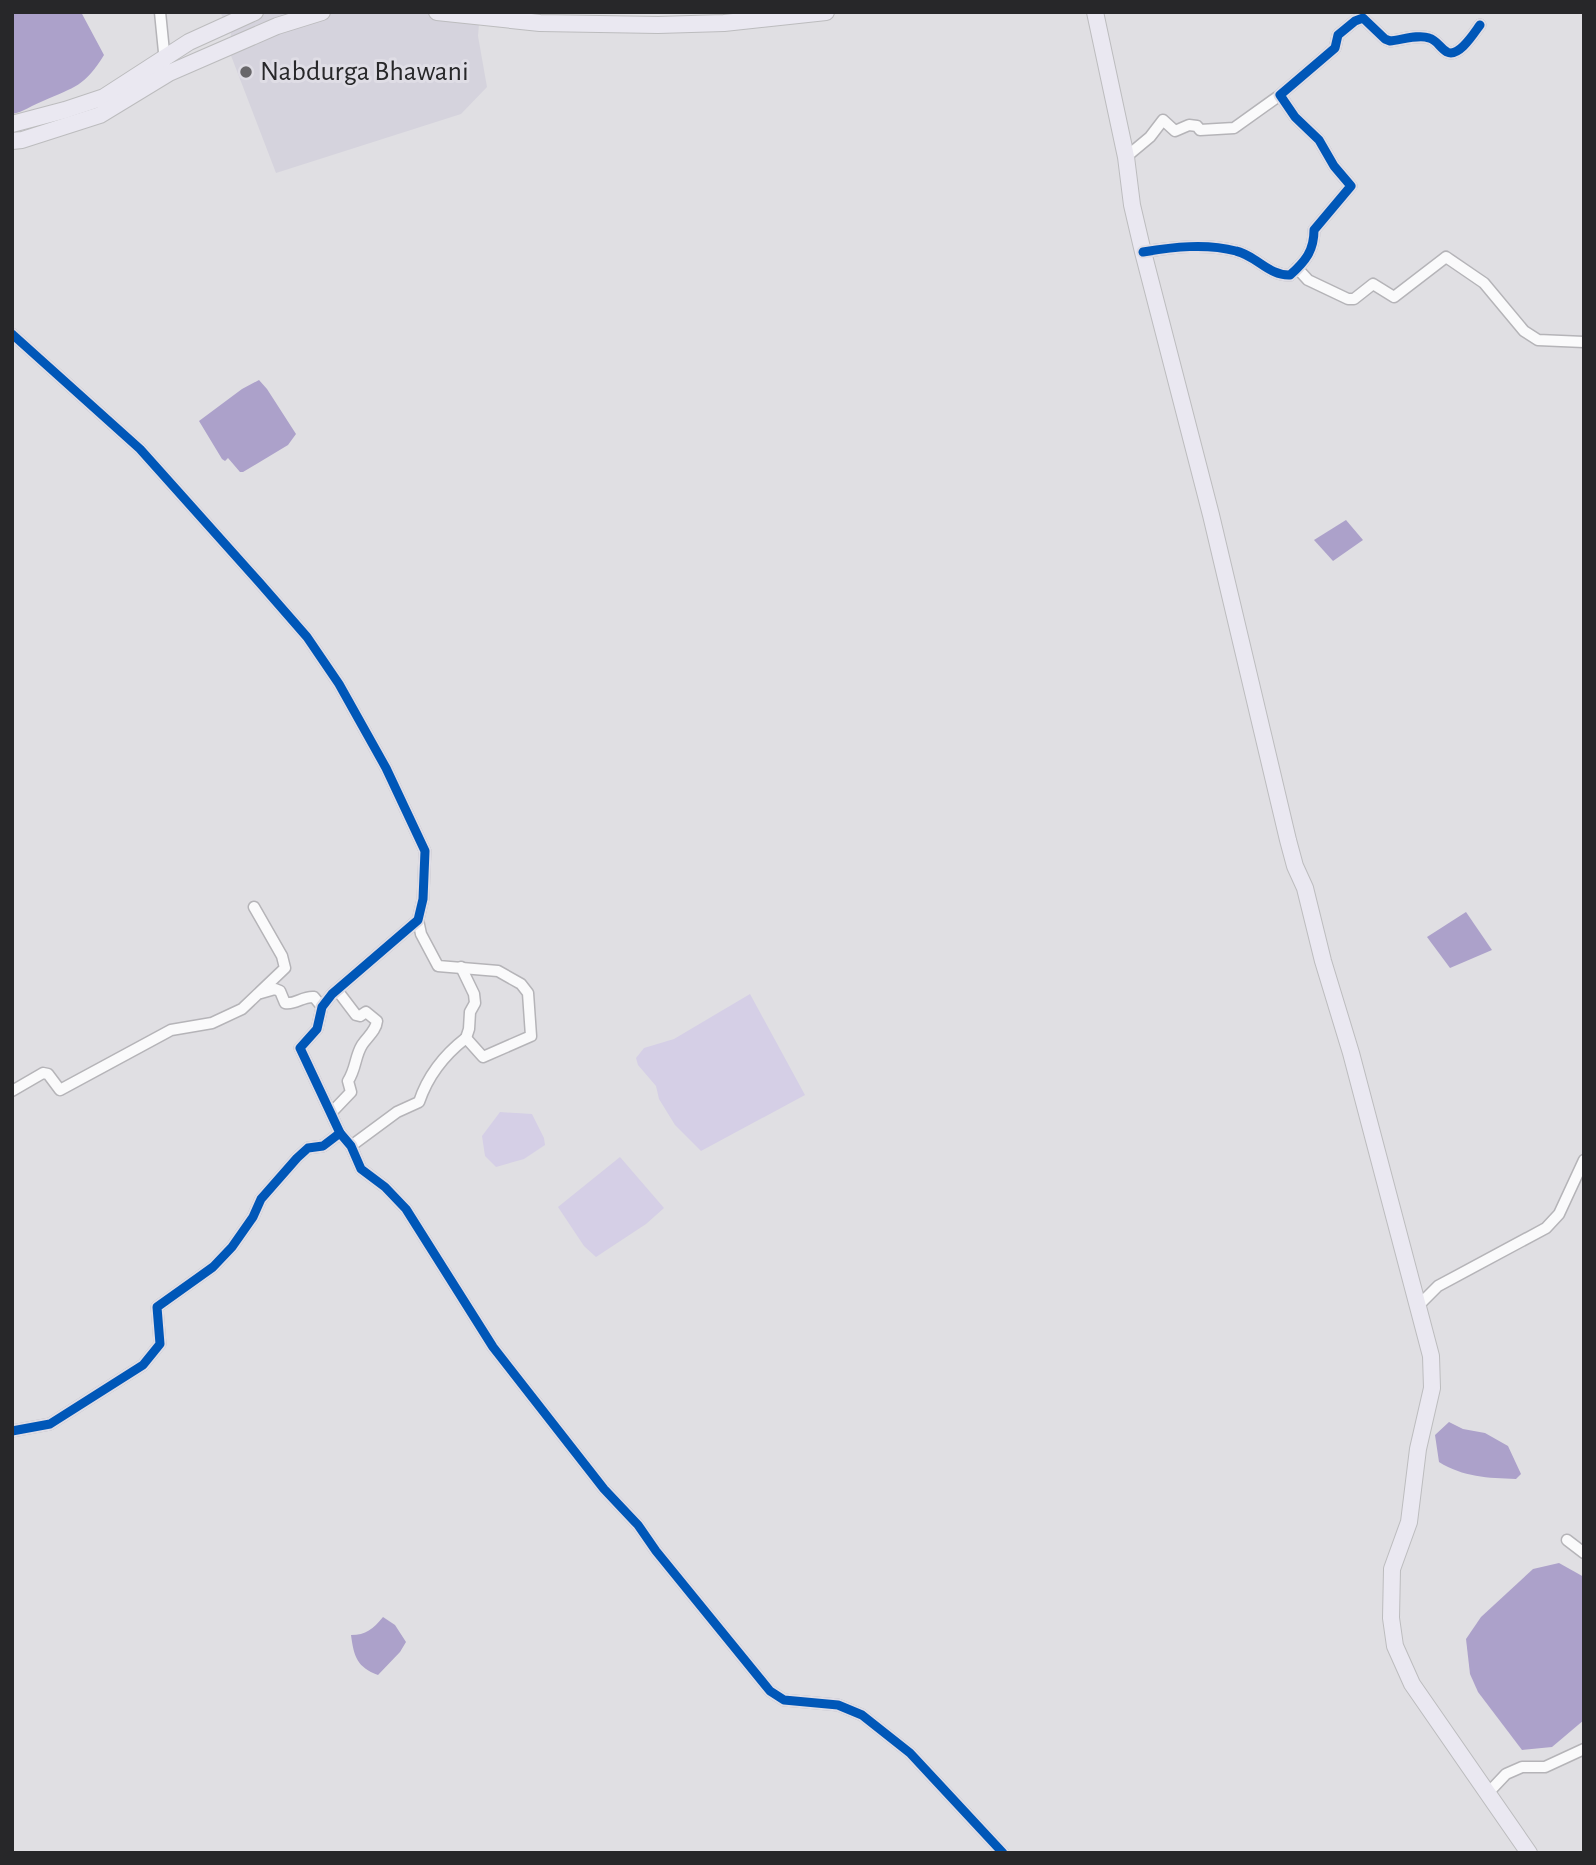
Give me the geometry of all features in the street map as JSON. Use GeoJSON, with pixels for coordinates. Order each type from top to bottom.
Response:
{"type":"FeatureCollection","features":[{"type":"Feature","properties":{"kind":"highway"},"geometry":{"type":"LineString","coordinates":[[12,141],[22,141],[100,115],[167,66],[189,42],[255,12]]}},
{"type":"Feature","properties":{"kind":"highway"},"geometry":{"type":"LineString","coordinates":[[12,124],[104,97],[167,66],[322,12]]}},
{"type":"Feature","properties":{"kind":"highway"},"geometry":{"type":"LineString","coordinates":[[437,12],[540,23],[657,25],[826,12]]}},
{"type":"Feature","properties":{"kind":"highway"},"geometry":{"type":"LineString","coordinates":[[1095,12],[1143,252],[1211,515],[1295,866],[1305,888],[1323,961],[1351,1053],[1431,1356],[1432,1388],[1418,1449],[1409,1522],[1392,1569],[1391,1618],[1395,1646],[1412,1685],[1529,1853]]}},
{"type":"Feature","properties":{"kind":"street"},"geometry":{"type":"LineString","coordinates":[[160,12],[167,66]]}},
{"type":"Feature","properties":{"kind":"street"},"geometry":{"type":"LineString","coordinates":[[1126,157],[1150,137],[1163,120],[1175,131],[1189,125],[1197,125],[1200,130],[1234,128],[1283,93],[1335,48],[1338,35],[1363,18],[1385,39],[1390,41],[1426,36],[1447,52],[1464,45],[1480,25]]}},
{"type":"Feature","properties":{"kind":"street"},"geometry":{"type":"LineString","coordinates":[[1143,252],[1182,246],[1214,248],[1251,256],[1279,276],[1290,275],[1297,268],[1310,253],[1314,230],[1351,186],[1334,166],[1319,140],[1295,117],[1280,95],[1283,93]]}},
{"type":"Feature","properties":{"kind":"street"},"geometry":{"type":"LineString","coordinates":[[1297,268],[1308,280],[1348,299],[1354,299],[1373,284],[1394,297],[1446,257],[1484,283],[1524,331],[1538,340],[1584,342]]}},
{"type":"Feature","properties":{"kind":"street"},"geometry":{"type":"LineString","coordinates":[[12,334],[140,449],[291,619],[339,684],[386,768],[425,851],[423,899],[418,920],[421,933],[438,966],[498,971],[521,985],[528,993],[531,1036],[483,1057],[466,1038]]}},
{"type":"Feature","properties":{"kind":"street"},"geometry":{"type":"LineString","coordinates":[[12,1091],[43,1073],[48,1074],[60,1090],[171,1030],[221,1020],[242,1009],[285,968],[282,956],[254,907]]}},
{"type":"Feature","properties":{"kind":"street"},"geometry":{"type":"LineString","coordinates":[[418,920],[337,990],[322,1007],[317,1030],[300,1048],[340,1133],[351,1146],[361,1169],[406,1209],[493,1347],[604,1489],[638,1525],[672,1572],[770,1691],[784,1700],[838,1705],[862,1715],[909,1753],[1003,1853]]}},
{"type":"Feature","properties":{"kind":"street"},"geometry":{"type":"LineString","coordinates":[[351,1146],[386,1119],[419,1102],[432,1072],[450,1051],[466,1038],[470,1012],[475,1003],[474,994],[461,967]]}},
{"type":"Feature","properties":{"kind":"street"},"geometry":{"type":"LineString","coordinates":[[255,995],[275,989],[280,991],[285,1003],[292,1004],[304,996],[314,997],[322,1007]]}},
{"type":"Feature","properties":{"kind":"street"},"geometry":{"type":"LineString","coordinates":[[331,1113],[351,1092],[348,1081],[355,1071],[359,1049],[377,1026],[377,1021],[366,1012],[360,1016],[356,1015],[337,990]]}},
{"type":"Feature","properties":{"kind":"street"},"geometry":{"type":"LineString","coordinates":[[12,1431],[50,1424],[144,1365],[160,1344],[157,1307],[213,1267],[232,1247],[253,1217],[261,1199],[297,1158],[308,1148],[323,1146],[340,1133]]}},
{"type":"Feature","properties":{"kind":"street"},"geometry":{"type":"LineString","coordinates":[[1418,1306],[1438,1286],[1546,1228],[1559,1214],[1584,1160]]}},
{"type":"Feature","properties":{"kind":"street"},"geometry":{"type":"LineString","coordinates":[[1567,1540],[1584,1553]]}},
{"type":"Feature","properties":{"kind":"street"},"geometry":{"type":"LineString","coordinates":[[1488,1793],[1506,1774],[1522,1767],[1545,1767],[1584,1749]]}},
{"type":"Feature","properties":{"kind":"shaded area"},"geometry":{"type":"Polygon","coordinates":[[[12,12],[81,12],[104,55],[91,73],[78,84],[12,114],[12,12]]]}},
{"type":"Feature","properties":{"kind":"shaded area"},"geometry":{"type":"Polygon","coordinates":[[[220,12],[480,12],[478,36],[487,87],[461,114],[276,173],[230,53],[231,33],[220,12]]]}},
{"type":"Feature","properties":{"kind":"shaded area"},"geometry":{"type":"Polygon","coordinates":[[[259,380],[296,434],[288,445],[240,472],[228,458],[225,461],[222,459],[199,421],[242,389],[259,380]]]}},
{"type":"Feature","properties":{"kind":"shaded area"},"geometry":{"type":"Polygon","coordinates":[[[1346,520],[1363,540],[1333,561],[1314,540],[1346,520]]]}},
{"type":"Feature","properties":{"kind":"shaded area"},"geometry":{"type":"Polygon","coordinates":[[[1466,912],[1492,950],[1450,968],[1427,937],[1466,912]]]}},
{"type":"Feature","properties":{"kind":"shaded area"},"geometry":{"type":"Polygon","coordinates":[[[750,994],[805,1095],[701,1151],[675,1125],[659,1099],[656,1086],[638,1065],[636,1058],[644,1048],[674,1039],[750,994]]]}},
{"type":"Feature","properties":{"kind":"shaded area"},"geometry":{"type":"Polygon","coordinates":[[[500,1112],[532,1114],[545,1145],[524,1159],[496,1167],[485,1156],[482,1136],[500,1112]]]}},
{"type":"Feature","properties":{"kind":"shaded area"},"geometry":{"type":"Polygon","coordinates":[[[620,1157],[664,1208],[646,1224],[596,1257],[584,1246],[558,1207],[620,1157]]]}},
{"type":"Feature","properties":{"kind":"shaded area"},"geometry":{"type":"Polygon","coordinates":[[[1449,1422],[1463,1429],[1485,1433],[1508,1446],[1521,1474],[1516,1479],[1476,1476],[1439,1462],[1435,1435],[1449,1422]]]}},
{"type":"Feature","properties":{"kind":"shaded area"},"geometry":{"type":"Polygon","coordinates":[[[1559,1563],[1584,1577],[1584,1720],[1552,1747],[1522,1750],[1478,1692],[1470,1674],[1466,1639],[1481,1617],[1533,1569],[1559,1563]]]}},
{"type":"Feature","properties":{"kind":"shaded area"},"geometry":{"type":"Polygon","coordinates":[[[383,1617],[395,1625],[406,1642],[378,1675],[361,1665],[351,1635],[369,1630],[383,1617]]]}},
{"type":"Feature","properties":{"kind":"cycle path"},"geometry":{"type":"LineString","coordinates":[[1143,252],[1213,247],[1243,254],[1276,272],[1290,275],[1308,255],[1314,230],[1351,186],[1334,166],[1319,140],[1295,117],[1280,95],[1335,48],[1338,35],[1363,18],[1390,41],[1425,37],[1452,53],[1466,44],[1480,25]]}},
{"type":"Feature","properties":{"kind":"cycle path"},"geometry":{"type":"LineString","coordinates":[[12,334],[140,449],[307,637],[339,684],[386,768],[425,851],[423,899],[418,920],[332,994],[322,1007],[317,1029],[300,1048],[340,1133],[351,1146],[361,1169],[385,1187],[406,1209],[493,1347],[604,1489],[638,1525],[770,1691],[784,1700],[838,1705],[862,1715],[910,1753],[1003,1853]]}},
{"type":"Feature","properties":{"kind":"cycle path"},"geometry":{"type":"LineString","coordinates":[[12,1431],[50,1424],[143,1365],[160,1344],[157,1307],[213,1267],[232,1247],[253,1217],[261,1199],[297,1158],[308,1148],[323,1146],[340,1133]]}},
{"type":"Feature","properties":{"kind":"place","name":"Nabdurga Bhawani"},"geometry":{"type":"Point","coordinates":[246,72]}}]}
